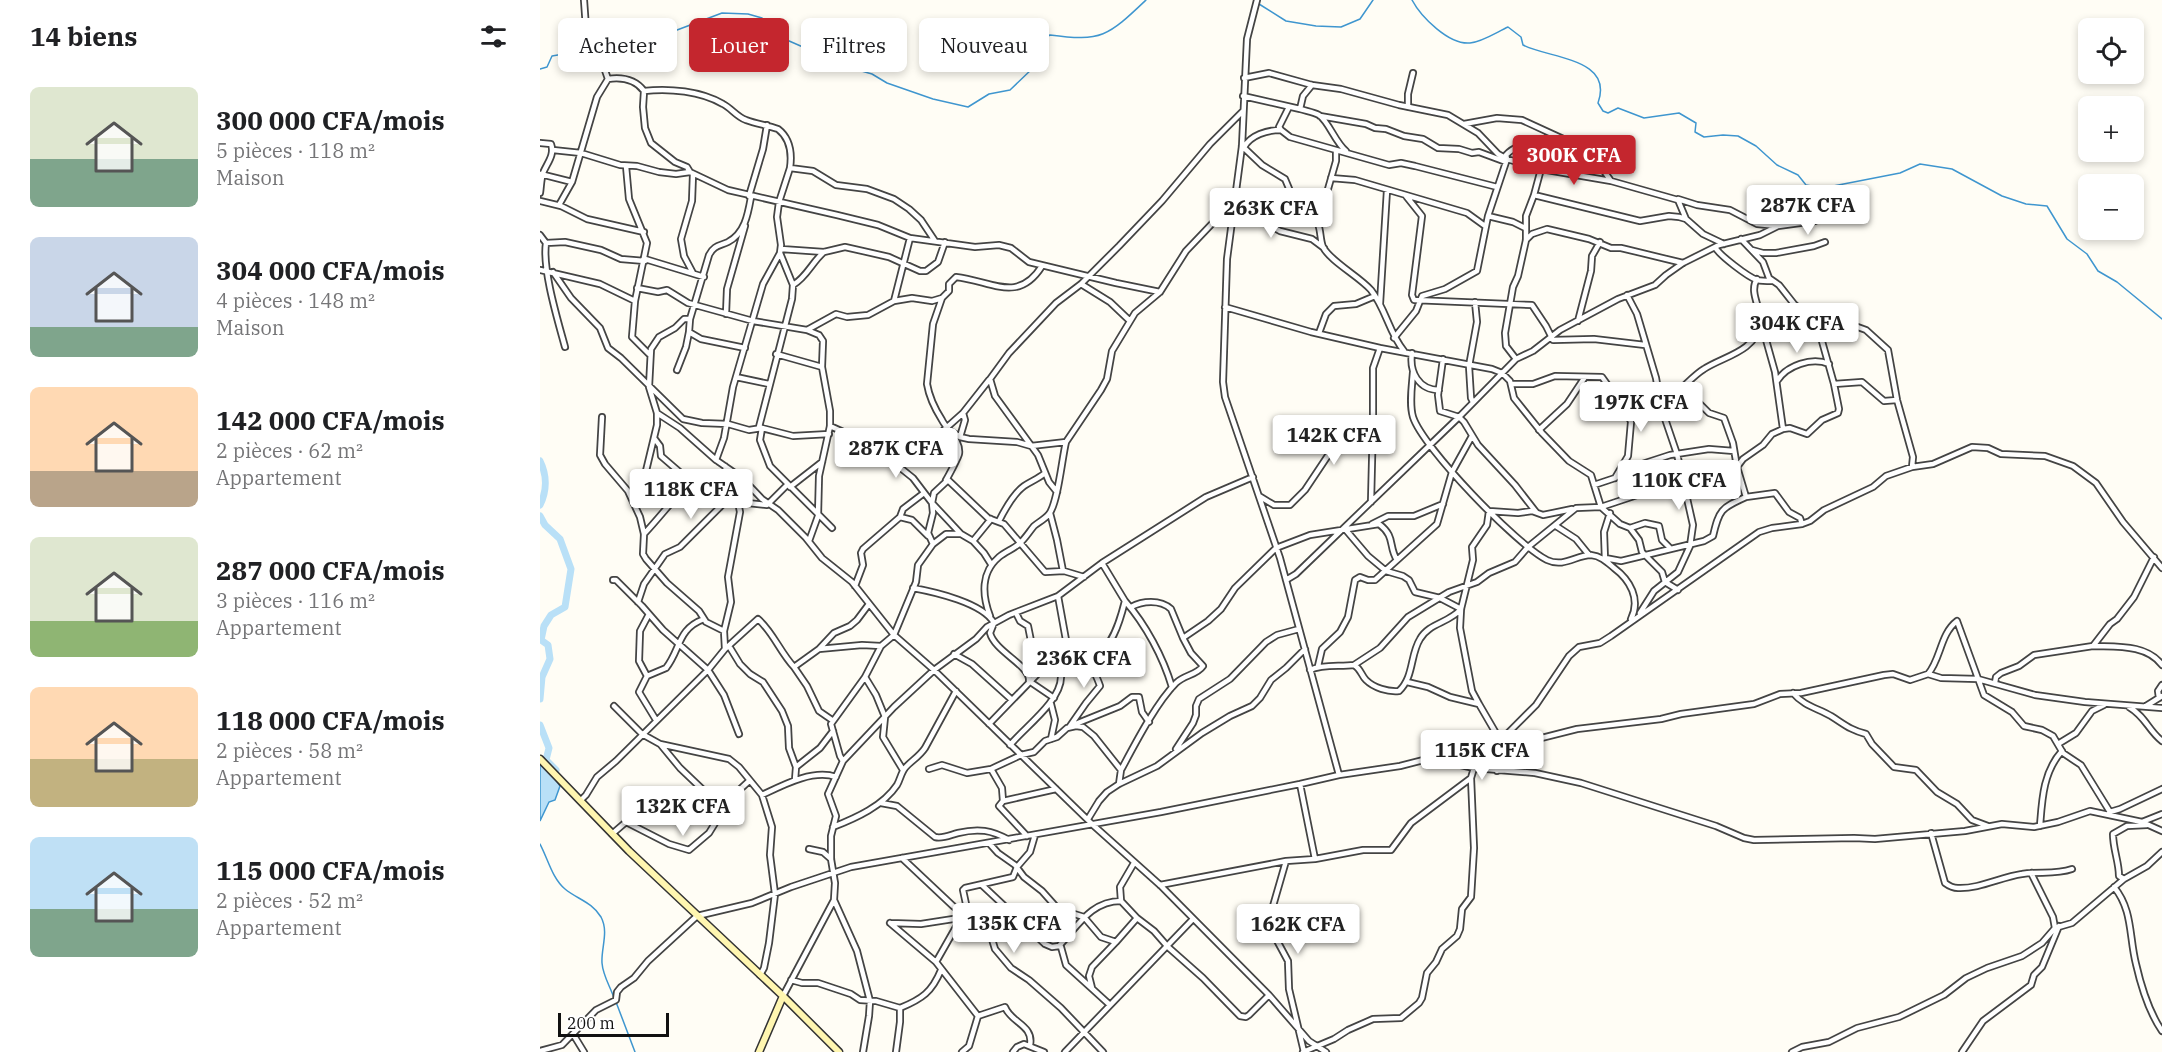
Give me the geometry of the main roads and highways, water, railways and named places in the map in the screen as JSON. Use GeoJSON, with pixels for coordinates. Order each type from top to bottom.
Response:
{"type":"FeatureCollection","features":[{"type":"Feature","properties":{"kind":"water"},"geometry":{"type":"Polygon","coordinates":[[[540,764],[560,786],[555,800],[549,802],[540,821],[540,764]]]}},
{"type":"Feature","properties":{"kind":"waterway"},"geometry":{"type":"LineString","coordinates":[[540,69],[547,67],[552,56],[648,41],[722,13],[748,14],[762,18],[780,37],[851,68],[872,74],[887,83],[933,99],[968,107],[989,94],[1010,90],[1033,68],[1034,44],[1050,35],[1082,38],[1103,34],[1122,22],[1146,0]]}},
{"type":"Feature","properties":{"kind":"waterway"},"geometry":{"type":"LineString","coordinates":[[1259,4],[1286,21],[1341,27],[1360,19],[1373,0]]}},
{"type":"Feature","properties":{"kind":"waterway"},"geometry":{"type":"LineString","coordinates":[[1412,0],[1429,22],[1453,40],[1475,42],[1508,27],[1521,37],[1523,45],[1577,62],[1597,77],[1601,88],[1598,103],[1603,111],[1608,113],[1618,108],[1644,118],[1679,113],[1696,123],[1695,132],[1704,137],[1738,136],[1756,146],[1777,165],[1798,175],[1806,185],[1823,188],[1900,173],[1920,164],[1952,169],[2002,196],[2026,204],[2047,206],[2067,239],[2087,254],[2098,271],[2117,282],[2162,319]]}},
{"type":"Feature","properties":{"kind":"waterway"},"geometry":{"type":"LineString","coordinates":[[540,461],[545,483],[540,505]]}},
{"type":"Feature","properties":{"kind":"waterway"},"geometry":{"type":"LineString","coordinates":[[540,516],[545,525],[560,539],[571,569],[565,607],[551,615],[544,626],[541,640],[548,645],[550,659],[542,677],[540,699]]}},
{"type":"Feature","properties":{"kind":"waterway"},"geometry":{"type":"LineString","coordinates":[[540,725],[549,748],[546,760],[556,770]]}},
{"type":"Feature","properties":{"kind":"waterway"},"geometry":{"type":"LineString","coordinates":[[540,844],[553,874],[561,885],[593,908],[601,917],[604,928],[603,968],[614,998]]}},
{"type":"Feature","properties":{"kind":"waterway"},"geometry":{"type":"LineString","coordinates":[[616,1002],[635,1052]]}}]}
